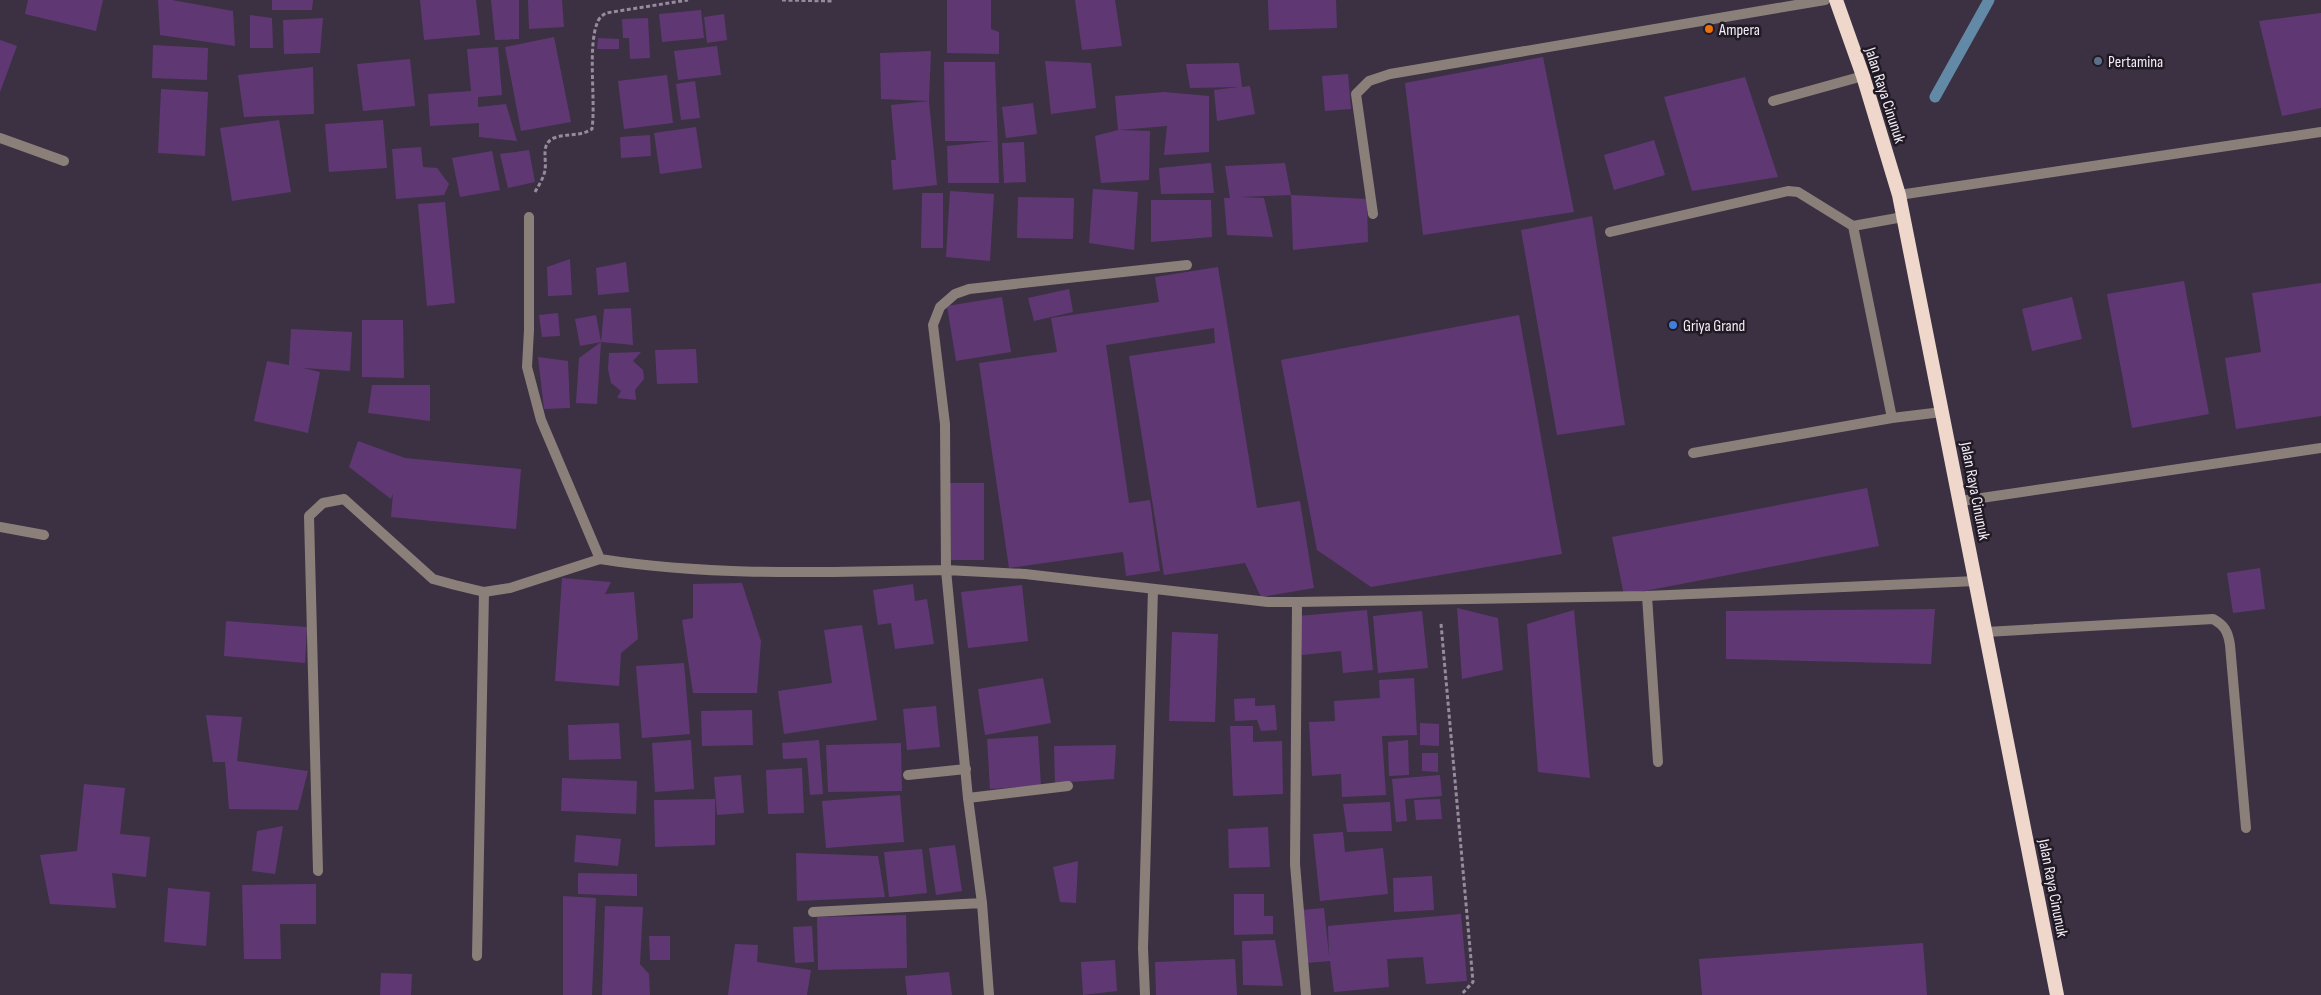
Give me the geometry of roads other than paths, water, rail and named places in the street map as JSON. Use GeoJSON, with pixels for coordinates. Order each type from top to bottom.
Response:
{"type":"FeatureCollection","features":[{"type":"Feature","properties":{"kind":"highway","name":"Jalan Raya Cinunuk"},"geometry":{"type":"LineString","coordinates":[[1836,0],[1863,76],[1899,195],[2057,995]]}},
{"type":"Feature","properties":{"kind":"street"},"geometry":{"type":"LineString","coordinates":[[1373,214],[1356,94],[1369,81],[1400,72],[1825,0]]}},
{"type":"Feature","properties":{"kind":"street"},"geometry":{"type":"LineString","coordinates":[[1772,101],[1863,76]]}},
{"type":"Feature","properties":{"kind":"street"},"geometry":{"type":"LineString","coordinates":[[1899,195],[2321,132]]}},
{"type":"Feature","properties":{"kind":"street"},"geometry":{"type":"LineString","coordinates":[[0,138],[64,161]]}},
{"type":"Feature","properties":{"kind":"street"},"geometry":{"type":"LineString","coordinates":[[1610,232],[1788,191],[1798,192],[1854,226],[1903,217]]}},
{"type":"Feature","properties":{"kind":"street"},"geometry":{"type":"LineString","coordinates":[[529,217],[530,330],[527,366],[540,420],[600,559]]}},
{"type":"Feature","properties":{"kind":"street"},"geometry":{"type":"LineString","coordinates":[[1854,226],[1892,418]]}},
{"type":"Feature","properties":{"kind":"street"},"geometry":{"type":"LineString","coordinates":[[989,995],[982,903],[968,798],[946,570],[945,424],[934,324],[940,307],[955,294],[969,289],[1187,265]]}},
{"type":"Feature","properties":{"kind":"street"},"geometry":{"type":"LineString","coordinates":[[1693,453],[1892,418],[1942,412]]}},
{"type":"Feature","properties":{"kind":"street"},"geometry":{"type":"LineString","coordinates":[[1960,501],[2321,448]]}},
{"type":"Feature","properties":{"kind":"street"},"geometry":{"type":"LineString","coordinates":[[318,871],[309,516],[323,503],[344,499],[433,579],[484,592],[510,588],[600,559],[650,567],[829,574],[946,570],[1025,574],[1268,602],[1439,599],[1503,600],[1647,596],[1976,580]]}},
{"type":"Feature","properties":{"kind":"street"},"geometry":{"type":"LineString","coordinates":[[0,527],[44,535]]}},
{"type":"Feature","properties":{"kind":"street"},"geometry":{"type":"LineString","coordinates":[[1145,995],[1144,948],[1153,589]]}},
{"type":"Feature","properties":{"kind":"street"},"geometry":{"type":"LineString","coordinates":[[477,956],[484,592]]}},
{"type":"Feature","properties":{"kind":"street"},"geometry":{"type":"LineString","coordinates":[[1647,596],[1658,762]]}},
{"type":"Feature","properties":{"kind":"street"},"geometry":{"type":"LineString","coordinates":[[1297,602],[1295,864],[1306,995]]}},
{"type":"Feature","properties":{"kind":"street"},"geometry":{"type":"LineString","coordinates":[[1986,632],[2213,619],[2222,624],[2226,629],[2230,644],[2246,828]]}},
{"type":"Feature","properties":{"kind":"street"},"geometry":{"type":"LineString","coordinates":[[908,775],[966,769]]}},
{"type":"Feature","properties":{"kind":"street"},"geometry":{"type":"LineString","coordinates":[[968,798],[1068,786]]}},
{"type":"Feature","properties":{"kind":"street"},"geometry":{"type":"LineString","coordinates":[[813,912],[982,903]]}},
{"type":"Feature","properties":{"kind":"waterway"},"geometry":{"type":"LineString","coordinates":[[1935,97],[1989,0]]}},
{"type":"Feature","properties":{"kind":"place","name":"Ampera"},"geometry":{"type":"Point","coordinates":[1709,29]}},
{"type":"Feature","properties":{"kind":"place","name":"Pertamina"},"geometry":{"type":"Point","coordinates":[2098,61]}},
{"type":"Feature","properties":{"kind":"place","name":"Griya Grand"},"geometry":{"type":"Point","coordinates":[1673,325]}}]}
